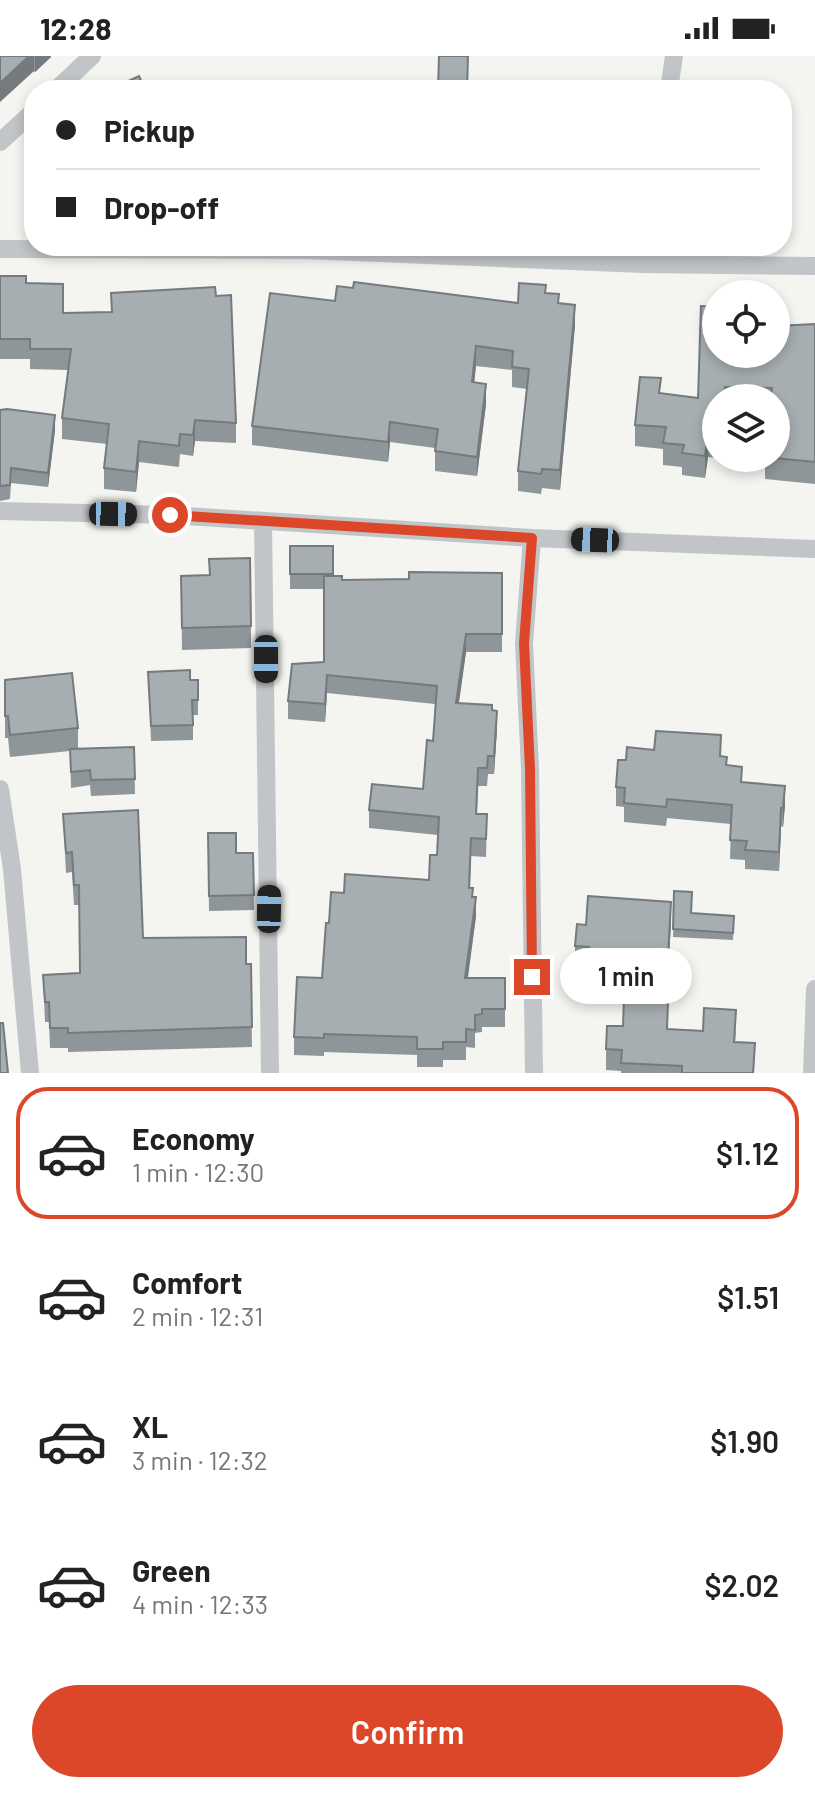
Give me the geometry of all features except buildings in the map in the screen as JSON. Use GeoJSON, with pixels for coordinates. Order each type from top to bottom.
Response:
{"type":"FeatureCollection","features":[{"type":"Feature","properties":{"kind":"street"},"geometry":{"type":"LineString","coordinates":[[67,80],[92,56]]}},
{"type":"Feature","properties":{"kind":"street"},"geometry":{"type":"LineString","coordinates":[[670,80],[674,56]]}},
{"type":"Feature","properties":{"kind":"street"},"geometry":{"type":"LineString","coordinates":[[0,142],[24,120]]}},
{"type":"Feature","properties":{"kind":"street"},"geometry":{"type":"LineString","coordinates":[[0,249],[24,249]]}},
{"type":"Feature","properties":{"kind":"street"},"geometry":{"type":"LineString","coordinates":[[660,256],[815,266]]}},
{"type":"Feature","properties":{"kind":"street"},"geometry":{"type":"LineString","coordinates":[[0,511],[170,515],[532,538],[815,549]]}},
{"type":"Feature","properties":{"kind":"street"},"geometry":{"type":"LineString","coordinates":[[263,521],[270,1073]]}},
{"type":"Feature","properties":{"kind":"street"},"geometry":{"type":"LineString","coordinates":[[532,538],[524,643],[530,769],[534,1073]]}},
{"type":"Feature","properties":{"kind":"street"},"geometry":{"type":"LineString","coordinates":[[0,789],[14,882],[30,1073]]}},
{"type":"Feature","properties":{"kind":"street"},"geometry":{"type":"LineString","coordinates":[[812,1073],[815,989]]}},
{"type":"Feature","properties":{"kind":"route"},"geometry":{"type":"LineString","coordinates":[[170,515],[532,538],[524,643],[530,769],[532,977]]}}]}
